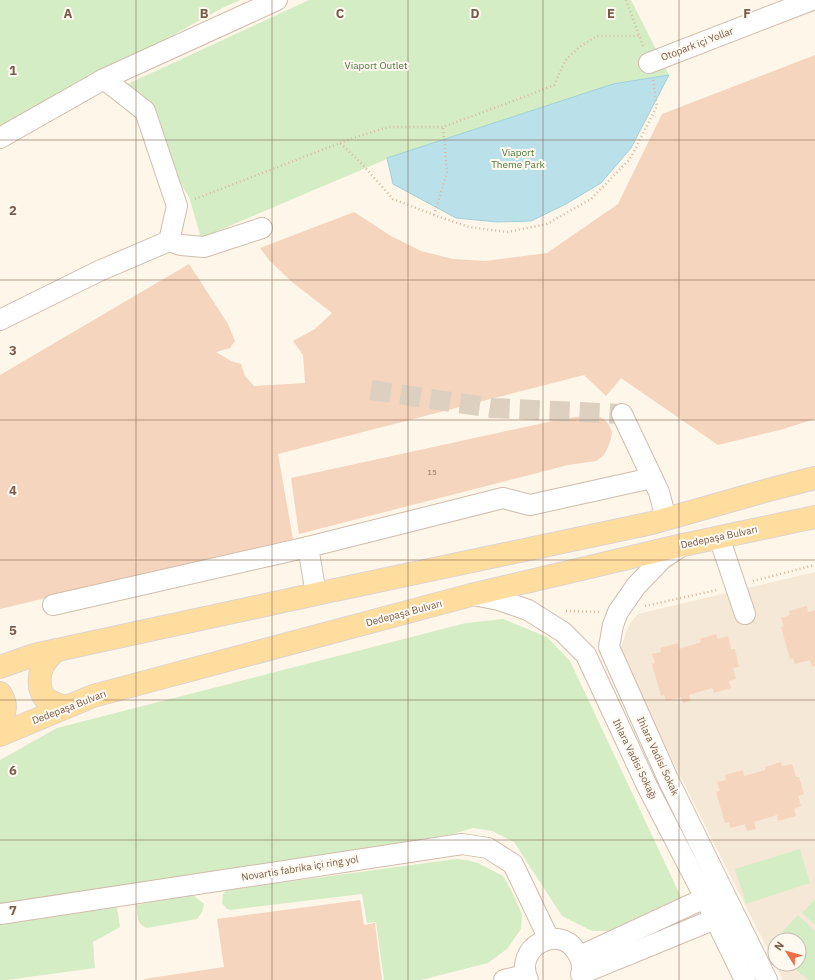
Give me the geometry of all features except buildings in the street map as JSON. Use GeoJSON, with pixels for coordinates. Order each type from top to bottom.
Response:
{"type":"FeatureCollection","features":[{"type":"Feature","properties":{"kind":"main road"},"geometry":{"type":"LineString","coordinates":[[0,667],[34,654],[652,523],[815,478]]}},
{"type":"Feature","properties":{"kind":"main road","name":"Dedepaşa Bulvarı"},"geometry":{"type":"LineString","coordinates":[[0,735],[93,696],[471,595],[683,545],[815,517]]}},
{"type":"Feature","properties":{"kind":"main road"},"geometry":{"type":"LineString","coordinates":[[56,650],[48,658],[42,668],[39,677],[40,689],[44,697],[52,703],[66,707]]}},
{"type":"Feature","properties":{"kind":"main road"},"geometry":{"type":"LineString","coordinates":[[0,693],[3,698],[5,709],[0,723]]}},
{"type":"Feature","properties":{"kind":"street"},"geometry":{"type":"LineString","coordinates":[[0,138],[104,79],[277,0]]}},
{"type":"Feature","properties":{"kind":"street","name":"Otopark içi Yollar"},"geometry":{"type":"LineString","coordinates":[[649,63],[812,0]]}},
{"type":"Feature","properties":{"kind":"street"},"geometry":{"type":"LineString","coordinates":[[104,79],[145,111],[177,206],[169,241]]}},
{"type":"Feature","properties":{"kind":"street"},"geometry":{"type":"LineString","coordinates":[[0,320],[99,271],[169,241],[181,245],[204,247],[262,228]]}},
{"type":"Feature","properties":{"kind":"street"},"geometry":{"type":"LineString","coordinates":[[622,414],[659,492],[666,519]]}},
{"type":"Feature","properties":{"kind":"street"},"geometry":{"type":"LineString","coordinates":[[52,605],[308,547],[503,498],[530,506],[652,478]]}},
{"type":"Feature","properties":{"kind":"street"},"geometry":{"type":"LineString","coordinates":[[719,537],[745,614]]}},
{"type":"Feature","properties":{"kind":"street","name":"Ihlara Vadisi Sokak"},"geometry":{"type":"LineString","coordinates":[[683,545],[662,559],[636,586],[618,612],[609,647],[668,779],[714,894],[734,912],[767,980]]}},
{"type":"Feature","properties":{"kind":"street"},"geometry":{"type":"LineString","coordinates":[[308,547],[316,594]]}},
{"type":"Feature","properties":{"kind":"street","name":"Ihlara Vadisi Sokağı"},"geometry":{"type":"LineString","coordinates":[[471,595],[499,600],[528,610],[563,632],[586,655],[648,788],[714,894],[715,919],[745,980]]}},
{"type":"Feature","properties":{"kind":"street","name":"Novartis fabrika içi ring yol"},"geometry":{"type":"LineString","coordinates":[[0,914],[462,844],[488,848],[513,864],[549,939]]}},
{"type":"Feature","properties":{"kind":"street"},"geometry":{"type":"LineString","coordinates":[[580,970],[714,894]]}},
{"type":"Feature","properties":{"kind":"street"},"geometry":{"type":"LineString","coordinates":[[580,970],[734,912]]}},
{"type":"Feature","properties":{"kind":"street"},"geometry":{"type":"LineString","coordinates":[[504,980],[527,978],[525,966],[527,956],[532,948],[540,942],[549,939],[559,939],[567,942],[575,948],[580,970]]}},
{"type":"Feature","properties":{"kind":"path"},"geometry":{"type":"LineString","coordinates":[[340,143],[361,163],[394,199],[434,215],[469,227],[507,232],[547,224],[591,199],[630,159],[657,106],[652,72],[626,0]]}},
{"type":"Feature","properties":{"kind":"path"},"geometry":{"type":"LineString","coordinates":[[177,206],[353,138],[388,127],[443,127],[554,85],[566,61],[578,48],[597,36],[639,36]]}},
{"type":"Feature","properties":{"kind":"path"},"geometry":{"type":"LineString","coordinates":[[434,215],[447,172],[443,127]]}},
{"type":"Feature","properties":{"kind":"path"},"geometry":{"type":"LineString","coordinates":[[566,611],[618,612],[815,565]]}},
{"type":"Feature","properties":{"kind":"shaded area"},"geometry":{"type":"Polygon","coordinates":[[[815,572],[815,980],[783,980],[779,972],[807,972],[807,932],[767,932],[767,948],[657,730],[621,648],[631,622],[638,614],[815,572]]]}},
{"type":"Feature","properties":{"kind":"green space"},"geometry":{"type":"Polygon","coordinates":[[[0,0],[241,0],[224,7],[0,130],[0,0]]]}},
{"type":"Feature","properties":{"kind":"green space","name":"Viaport Outlet"},"geometry":{"type":"Polygon","coordinates":[[[309,0],[631,0],[669,75],[601,183],[531,221],[456,218],[393,184],[387,159],[201,238],[189,197],[119,88],[309,0]]]}},
{"type":"Feature","properties":{"kind":"green space"},"geometry":{"type":"Polygon","coordinates":[[[503,619],[547,637],[570,661],[681,897],[608,931],[592,931],[562,916],[514,842],[492,831],[473,828],[453,834],[0,909],[0,760],[57,728],[466,623],[503,619]]]}},
{"type":"Feature","properties":{"kind":"green space"},"geometry":{"type":"Polygon","coordinates":[[[800,849],[810,883],[746,904],[735,869],[800,849]]]}},
{"type":"Feature","properties":{"kind":"green space"},"geometry":{"type":"Polygon","coordinates":[[[456,859],[478,863],[503,876],[522,914],[521,929],[507,949],[488,963],[421,980],[384,980],[376,922],[367,923],[362,894],[230,910],[227,909],[222,903],[223,894],[227,890],[456,859]]]}},
{"type":"Feature","properties":{"kind":"green space"},"geometry":{"type":"Polygon","coordinates":[[[193,895],[204,904],[202,912],[197,919],[147,928],[139,922],[136,905],[193,895]]]}},
{"type":"Feature","properties":{"kind":"green space"},"geometry":{"type":"Polygon","coordinates":[[[815,899],[815,925],[802,913],[815,899]]]}},
{"type":"Feature","properties":{"kind":"green space"},"geometry":{"type":"Polygon","coordinates":[[[117,907],[120,927],[93,942],[95,968],[0,980],[0,925],[117,907]]]}},
{"type":"Feature","properties":{"kind":"green space"},"geometry":{"type":"Polygon","coordinates":[[[798,915],[815,931],[815,980],[808,980],[799,972],[807,972],[807,932],[782,932],[798,915]]]}},
{"type":"Feature","properties":{"kind":"water","name":"Viaport Theme Park"},"geometry":{"type":"Polygon","coordinates":[[[669,75],[631,148],[601,183],[566,204],[531,221],[497,222],[456,218],[393,184],[387,158],[613,84],[669,75]]]}},
{"type":"Feature","properties":{"kind":"tunnel"},"geometry":{"type":"LineString","coordinates":[[371,390],[492,408],[622,414]]}}]}
